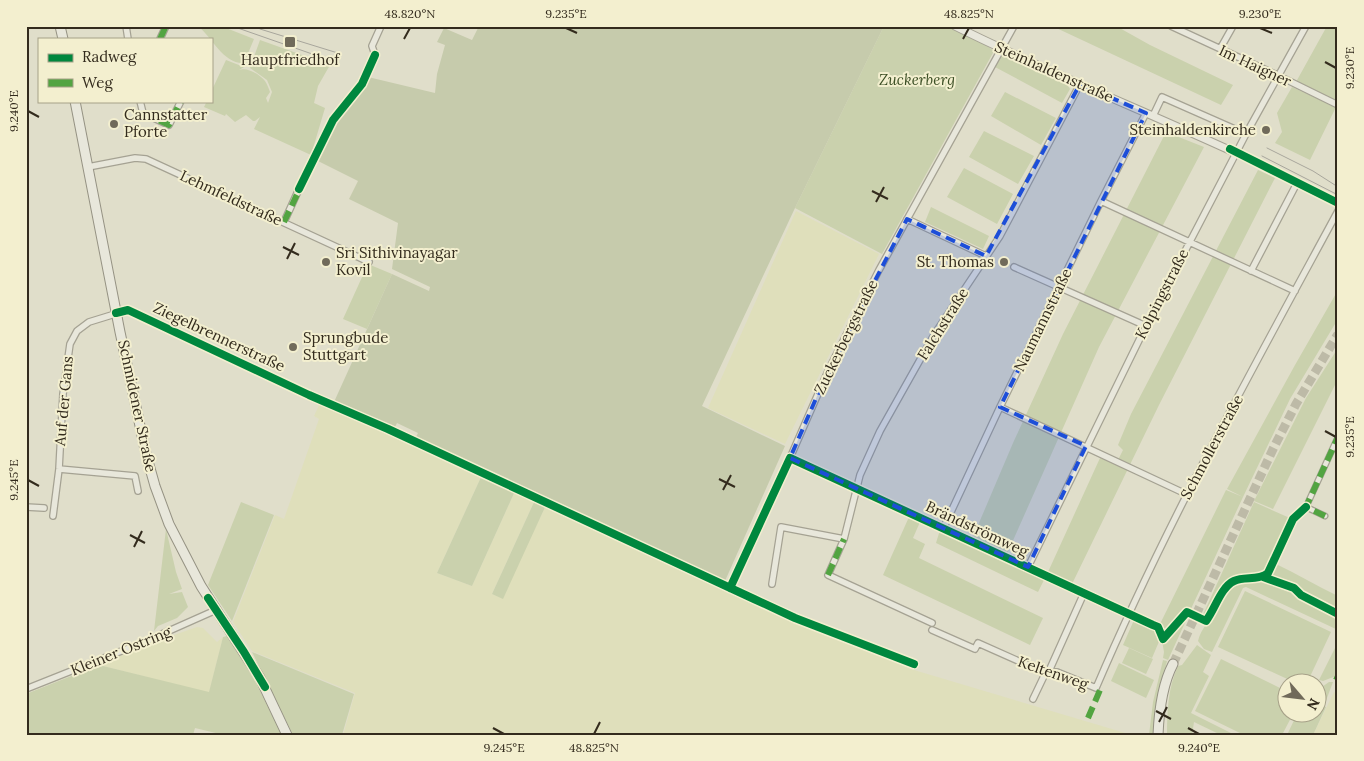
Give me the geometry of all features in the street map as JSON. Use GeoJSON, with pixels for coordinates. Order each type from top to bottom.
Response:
{"type":"FeatureCollection","features":[{"type":"Feature","properties":{"kind":"main road","name":"Schmidener Straße"},"geometry":{"type":"LineString","coordinates":[[75,102],[116,313],[146,454],[155,486],[169,524],[201,586],[244,652],[288,735]]}},
{"type":"Feature","properties":{"kind":"main road"},"geometry":{"type":"LineString","coordinates":[[1158,735],[1161,702],[1172,666],[1165,710],[1164,735]]}},
{"type":"Feature","properties":{"kind":"street"},"geometry":{"type":"LineString","coordinates":[[160,38],[166,26]]}},
{"type":"Feature","properties":{"kind":"street"},"geometry":{"type":"LineString","coordinates":[[375,55],[372,46],[381,26]]}},
{"type":"Feature","properties":{"kind":"street","name":"Steinhaldenstraße"},"geometry":{"type":"LineString","coordinates":[[955,26],[1080,84],[1237,152],[1338,203]]}},
{"type":"Feature","properties":{"kind":"street","name":"Zuckerbergstraße"},"geometry":{"type":"LineString","coordinates":[[790,458],[828,370],[879,270],[1014,26]]}},
{"type":"Feature","properties":{"kind":"street","name":"Im Haigner"},"geometry":{"type":"LineString","coordinates":[[1171,26],[1338,106]]}},
{"type":"Feature","properties":{"kind":"street"},"geometry":{"type":"LineString","coordinates":[[1220,49],[1233,26]]}},
{"type":"Feature","properties":{"kind":"street","name":"Kolpingstraße"},"geometry":{"type":"LineString","coordinates":[[1028,567],[1146,326],[1246,134],[1306,26]]}},
{"type":"Feature","properties":{"kind":"street","name":"Falchstraße"},"geometry":{"type":"LineString","coordinates":[[828,574],[844,538],[860,475],[888,416],[934,335],[1004,228],[1080,84]]}},
{"type":"Feature","properties":{"kind":"street"},"geometry":{"type":"LineString","coordinates":[[1150,115],[1162,98],[1246,134]]}},
{"type":"Feature","properties":{"kind":"street"},"geometry":{"type":"LineString","coordinates":[[140,102],[143,113],[169,125],[180,102]]}},
{"type":"Feature","properties":{"kind":"street","name":"Naumannstraße"},"geometry":{"type":"LineString","coordinates":[[944,529],[1000,407],[1101,201],[1150,115]]}},
{"type":"Feature","properties":{"kind":"street","name":"Lehmfeldstraße"},"geometry":{"type":"LineString","coordinates":[[88,167],[135,158],[146,159],[369,262]]}},
{"type":"Feature","properties":{"kind":"street"},"geometry":{"type":"LineString","coordinates":[[1251,271],[1297,183]]}},
{"type":"Feature","properties":{"kind":"street"},"geometry":{"type":"LineString","coordinates":[[284,222],[299,190]]}},
{"type":"Feature","properties":{"kind":"street"},"geometry":{"type":"LineString","coordinates":[[1101,201],[1295,291]]}},
{"type":"Feature","properties":{"kind":"street","name":"Schmollerstraße"},"geometry":{"type":"LineString","coordinates":[[1096,688],[1128,614],[1186,494],[1338,211]]}},
{"type":"Feature","properties":{"kind":"street"},"geometry":{"type":"LineString","coordinates":[[907,218],[986,256]]}},
{"type":"Feature","properties":{"kind":"street"},"geometry":{"type":"LineString","coordinates":[[1014,267],[1146,326]]}},
{"type":"Feature","properties":{"kind":"street","name":"Ziegelbrennerstraße"},"geometry":{"type":"LineString","coordinates":[[113,296],[128,310],[308,395]]}},
{"type":"Feature","properties":{"kind":"street"},"geometry":{"type":"LineString","coordinates":[[116,313],[128,310]]}},
{"type":"Feature","properties":{"kind":"street","name":"Auf der Gans"},"geometry":{"type":"LineString","coordinates":[[53,516],[59,469],[63,394],[70,344],[73,336],[89,322],[116,313]]}},
{"type":"Feature","properties":{"kind":"street"},"geometry":{"type":"LineString","coordinates":[[1000,407],[1186,494]]}},
{"type":"Feature","properties":{"kind":"street"},"geometry":{"type":"LineString","coordinates":[[1325,516],[1306,507],[1338,438]]}},
{"type":"Feature","properties":{"kind":"street","name":"Brändströmweg"},"geometry":{"type":"LineString","coordinates":[[790,458],[1153,625]]}},
{"type":"Feature","properties":{"kind":"street"},"geometry":{"type":"LineString","coordinates":[[59,469],[135,476],[138,491]]}},
{"type":"Feature","properties":{"kind":"street"},"geometry":{"type":"LineString","coordinates":[[26,507],[44,508]]}},
{"type":"Feature","properties":{"kind":"street"},"geometry":{"type":"LineString","coordinates":[[772,584],[781,527],[844,538]]}},
{"type":"Feature","properties":{"kind":"street","name":"Keltenweg"},"geometry":{"type":"LineString","coordinates":[[828,574],[975,649],[978,643],[1043,672],[1057,672],[1096,688]]}},
{"type":"Feature","properties":{"kind":"street"},"geometry":{"type":"LineString","coordinates":[[1033,699],[1044,676],[1049,671],[1084,593]]}},
{"type":"Feature","properties":{"kind":"street","name":"Kleiner Ostring"},"geometry":{"type":"LineString","coordinates":[[26,689],[144,642],[216,610]]}},
{"type":"Feature","properties":{"kind":"highlighted area"},"geometry":{"type":"Polygon","coordinates":[[[1080,84],[1146,113],[1000,407],[1086,446],[1028,567],[790,458],[828,371],[907,219],[986,256],[1080,84]]]}},
{"type":"Feature","properties":{"kind":"green space"},"geometry":{"type":"Polygon","coordinates":[[[198,26],[221,26],[254,39],[244,63],[237,62],[224,55],[212,42],[212,38],[209,38],[198,26]]]}},
{"type":"Feature","properties":{"kind":"green space","name":"Hauptfriedhof"},"geometry":{"type":"Polygon","coordinates":[[[479,26],[884,26],[795,208],[702,406],[785,446],[725,581],[641,542],[637,542],[416,437],[418,433],[397,423],[394,429],[334,402],[392,274],[429,291],[430,287],[392,269],[398,223],[349,199],[358,181],[316,160],[338,116],[363,86],[368,77],[435,93],[437,74],[445,45],[437,42],[444,28],[472,40],[479,26]]]}},
{"type":"Feature","properties":{"kind":"green space","name":"Zuckerberg"},"geometry":{"type":"Polygon","coordinates":[[[884,26],[947,26],[986,45],[994,51],[882,254],[795,208],[884,26]]]}},
{"type":"Feature","properties":{"kind":"green space"},"geometry":{"type":"Polygon","coordinates":[[[1052,26],[1116,26],[1150,45],[1233,85],[1221,105],[1052,26]]]}},
{"type":"Feature","properties":{"kind":"green space"},"geometry":{"type":"Polygon","coordinates":[[[1327,26],[1338,26],[1338,102],[1296,82],[1327,26]]]}},
{"type":"Feature","properties":{"kind":"green space"},"geometry":{"type":"Polygon","coordinates":[[[260,40],[330,65],[318,86],[314,103],[325,108],[311,155],[254,129],[260,117],[253,121],[246,115],[235,122],[226,114],[225,116],[204,107],[206,102],[212,102],[212,90],[226,60],[244,67],[239,70],[249,70],[266,82],[270,92],[266,98],[268,103],[272,92],[267,80],[250,68],[260,40]]]}},
{"type":"Feature","properties":{"kind":"green space"},"geometry":{"type":"Polygon","coordinates":[[[1002,54],[1066,83],[1070,89],[1062,103],[995,67],[1002,54]]]}},
{"type":"Feature","properties":{"kind":"green space"},"geometry":{"type":"Polygon","coordinates":[[[1292,87],[1336,107],[1310,160],[1275,143],[1282,132],[1277,113],[1292,87]]]}},
{"type":"Feature","properties":{"kind":"green space"},"geometry":{"type":"Polygon","coordinates":[[[1005,92],[1056,118],[1041,145],[991,116],[1005,92]]]}},
{"type":"Feature","properties":{"kind":"green space"},"geometry":{"type":"Polygon","coordinates":[[[984,131],[1034,156],[1018,184],[969,157],[984,131]]]}},
{"type":"Feature","properties":{"kind":"green space"},"geometry":{"type":"Polygon","coordinates":[[[1166,132],[1204,147],[1099,347],[1007,554],[973,537],[1013,443],[1063,334],[1166,132]]]}},
{"type":"Feature","properties":{"kind":"green space"},"geometry":{"type":"Polygon","coordinates":[[[964,168],[1013,194],[997,224],[947,197],[964,168]]]}},
{"type":"Feature","properties":{"kind":"green space"},"geometry":{"type":"Polygon","coordinates":[[[1258,170],[1275,178],[1159,405],[1072,584],[1048,572],[1100,458],[1116,464],[1123,450],[1118,445],[1131,414],[1258,170]]]}},
{"type":"Feature","properties":{"kind":"green space"},"geometry":{"type":"Polygon","coordinates":[[[931,207],[989,236],[983,249],[925,222],[931,207]]]}},
{"type":"Feature","properties":{"kind":"green space"},"geometry":{"type":"Polygon","coordinates":[[[796,211],[879,254],[785,444],[708,408],[796,211]]]}},
{"type":"Feature","properties":{"kind":"green space"},"geometry":{"type":"Polygon","coordinates":[[[368,264],[392,274],[367,329],[343,319],[368,264]]]}},
{"type":"Feature","properties":{"kind":"green space"},"geometry":{"type":"Polygon","coordinates":[[[1338,290],[1338,319],[1290,399],[1243,497],[1227,489],[1295,365],[1338,290]]]}},
{"type":"Feature","properties":{"kind":"green space"},"geometry":{"type":"Polygon","coordinates":[[[1338,348],[1338,379],[1273,509],[1254,501],[1306,398],[1338,348]]]}},
{"type":"Feature","properties":{"kind":"green space"},"geometry":{"type":"Polygon","coordinates":[[[321,401],[482,475],[437,573],[472,586],[515,491],[535,500],[492,594],[502,598],[546,505],[635,547],[914,670],[1132,735],[343,735],[355,693],[252,651],[233,622],[275,515],[284,519],[319,419],[314,416],[321,401]]]}},
{"type":"Feature","properties":{"kind":"green space"},"geometry":{"type":"Polygon","coordinates":[[[482,475],[515,491],[472,586],[437,573],[482,475]]]}},
{"type":"Feature","properties":{"kind":"green space"},"geometry":{"type":"Polygon","coordinates":[[[1226,490],[1243,497],[1190,611],[1186,611],[1164,635],[1160,624],[1226,490]]]}},
{"type":"Feature","properties":{"kind":"green space"},"geometry":{"type":"Polygon","coordinates":[[[535,500],[546,505],[503,599],[492,594],[535,500]]]}},
{"type":"Feature","properties":{"kind":"green space"},"geometry":{"type":"Polygon","coordinates":[[[241,502],[274,515],[232,621],[208,585],[241,502]]]}},
{"type":"Feature","properties":{"kind":"green space"},"geometry":{"type":"Polygon","coordinates":[[[1254,502],[1292,519],[1268,571],[1257,577],[1242,578],[1229,582],[1224,587],[1210,615],[1205,618],[1202,617],[1254,502]]]}},
{"type":"Feature","properties":{"kind":"green space"},"geometry":{"type":"Polygon","coordinates":[[[909,517],[920,522],[913,538],[925,544],[919,558],[1043,618],[1030,645],[883,575],[909,517]]]}},
{"type":"Feature","properties":{"kind":"green space"},"geometry":{"type":"Polygon","coordinates":[[[166,529],[182,589],[169,594],[182,592],[188,607],[177,618],[158,626],[154,631],[166,529]]]}},
{"type":"Feature","properties":{"kind":"green space"},"geometry":{"type":"Polygon","coordinates":[[[940,530],[1044,580],[1038,592],[936,543],[940,530]]]}},
{"type":"Feature","properties":{"kind":"green space"},"geometry":{"type":"Polygon","coordinates":[[[1276,564],[1338,596],[1338,630],[1246,587],[1243,588],[1212,652],[1204,649],[1198,641],[1199,636],[1228,587],[1242,580],[1262,578],[1276,564]]]}},
{"type":"Feature","properties":{"kind":"green space"},"geometry":{"type":"Polygon","coordinates":[[[1245,591],[1331,632],[1311,674],[1276,674],[1218,647],[1245,591]]]}},
{"type":"Feature","properties":{"kind":"green space"},"geometry":{"type":"Polygon","coordinates":[[[1187,613],[1189,614],[1168,660],[1163,658],[1162,641],[1187,613]]]}},
{"type":"Feature","properties":{"kind":"green space"},"geometry":{"type":"Polygon","coordinates":[[[1134,620],[1151,627],[1161,637],[1152,658],[1123,645],[1134,620]]]}},
{"type":"Feature","properties":{"kind":"green space"},"geometry":{"type":"Polygon","coordinates":[[[197,627],[203,628],[217,642],[223,637],[209,693],[99,665],[145,645],[197,627]]]}},
{"type":"Feature","properties":{"kind":"green space"},"geometry":{"type":"Polygon","coordinates":[[[227,636],[255,681],[282,735],[224,735],[195,728],[193,735],[26,735],[26,694],[99,665],[209,692],[223,637],[227,636]]]}},
{"type":"Feature","properties":{"kind":"green space"},"geometry":{"type":"Polygon","coordinates":[[[1338,642],[1336,676],[1326,680],[1326,674],[1322,674],[1338,642]]]}},
{"type":"Feature","properties":{"kind":"green space"},"geometry":{"type":"Polygon","coordinates":[[[1197,645],[1211,655],[1203,672],[1209,676],[1191,713],[1235,735],[1221,735],[1194,722],[1192,735],[1167,735],[1167,717],[1172,682],[1178,666],[1182,665],[1197,645]]]}},
{"type":"Feature","properties":{"kind":"green space"},"geometry":{"type":"Polygon","coordinates":[[[1129,648],[1153,659],[1146,674],[1122,663],[1129,648]]]}},
{"type":"Feature","properties":{"kind":"green space"},"geometry":{"type":"Polygon","coordinates":[[[252,652],[354,694],[342,735],[293,735],[252,652]]]}},
{"type":"Feature","properties":{"kind":"green space"},"geometry":{"type":"Polygon","coordinates":[[[1221,659],[1276,686],[1276,724],[1288,724],[1282,735],[1244,735],[1195,711],[1221,659]]]}},
{"type":"Feature","properties":{"kind":"green space"},"geometry":{"type":"Polygon","coordinates":[[[1163,660],[1167,661],[1160,691],[1157,735],[1149,735],[1153,702],[1163,660]]]}},
{"type":"Feature","properties":{"kind":"green space"},"geometry":{"type":"Polygon","coordinates":[[[1119,663],[1154,680],[1146,698],[1111,681],[1119,663]]]}},
{"type":"Feature","properties":{"kind":"green space"},"geometry":{"type":"Polygon","coordinates":[[[1333,682],[1326,701],[1326,684],[1333,682]]]}},
{"type":"Feature","properties":{"kind":"green space"},"geometry":{"type":"Polygon","coordinates":[[[1334,692],[1338,694],[1338,735],[1313,735],[1318,724],[1326,724],[1326,708],[1334,692]]]}},
{"type":"Feature","properties":{"kind":"green space"},"geometry":{"type":"Polygon","coordinates":[[[1292,724],[1318,724],[1313,735],[1287,735],[1292,724]]]}},
{"type":"Feature","properties":{"kind":"tunnel"},"geometry":{"type":"LineString","coordinates":[[1173,664],[1274,447],[1296,404],[1338,334]]}},
{"type":"Feature","properties":{"kind":"tram line"},"geometry":{"type":"LineString","coordinates":[[232,26],[338,63]]}},
{"type":"Feature","properties":{"kind":"tram line"},"geometry":{"type":"LineString","coordinates":[[260,29],[341,54]]}},
{"type":"Feature","properties":{"kind":"tram line"},"geometry":{"type":"LineString","coordinates":[[1267,148],[1313,171],[1338,187]]}},
{"type":"Feature","properties":{"kind":"tram line"},"geometry":{"type":"LineString","coordinates":[[1262,156],[1338,195]]}},
{"type":"Feature","properties":{"kind":"marked path"},"geometry":{"type":"LineString","coordinates":[[160,38],[166,26]]}},
{"type":"Feature","properties":{"kind":"marked path"},"geometry":{"type":"LineString","coordinates":[[143,113],[169,125],[180,102]]}},
{"type":"Feature","properties":{"kind":"marked path"},"geometry":{"type":"LineString","coordinates":[[284,222],[301,186]]}},
{"type":"Feature","properties":{"kind":"marked path"},"geometry":{"type":"LineString","coordinates":[[1325,516],[1306,507],[1338,437]]}},
{"type":"Feature","properties":{"kind":"marked path"},"geometry":{"type":"LineString","coordinates":[[828,575],[844,539]]}},
{"type":"Feature","properties":{"kind":"marked path"},"geometry":{"type":"LineString","coordinates":[[1336,680],[1338,676]]}},
{"type":"Feature","properties":{"kind":"marked path"},"geometry":{"type":"LineString","coordinates":[[1088,718],[1100,690]]}},
{"type":"Feature","properties":{"kind":"cycle path"},"geometry":{"type":"LineString","coordinates":[[299,189],[333,120],[362,84],[375,55]]}},
{"type":"Feature","properties":{"kind":"cycle path"},"geometry":{"type":"LineString","coordinates":[[1230,149],[1338,203]]}},
{"type":"Feature","properties":{"kind":"cycle path"},"geometry":{"type":"LineString","coordinates":[[116,313],[128,310],[795,618],[914,664]]}},
{"type":"Feature","properties":{"kind":"cycle path"},"geometry":{"type":"LineString","coordinates":[[730,588],[790,458],[1158,627],[1163,639],[1187,612],[1206,621],[1229,584],[1234,581],[1260,577],[1268,573],[1293,519],[1306,507]]}},
{"type":"Feature","properties":{"kind":"cycle path"},"geometry":{"type":"LineString","coordinates":[[1263,577],[1294,588],[1301,595],[1338,614]]}},
{"type":"Feature","properties":{"kind":"cycle path"},"geometry":{"type":"LineString","coordinates":[[208,598],[265,687]]}},
{"type":"Feature","properties":{"kind":"place","name":"Hauptfriedhof"},"geometry":{"type":"Point","coordinates":[290,42]}},
{"type":"Feature","properties":{"kind":"place","name":"Cannstatter Pforte"},"geometry":{"type":"Point","coordinates":[114,124]}},
{"type":"Feature","properties":{"kind":"place","name":"Steinhaldenkirche"},"geometry":{"type":"Point","coordinates":[1266,130]}},
{"type":"Feature","properties":{"kind":"place","name":"Sri Sithivinayagar Kovil"},"geometry":{"type":"Point","coordinates":[326,262]}},
{"type":"Feature","properties":{"kind":"place","name":"St. Thomas"},"geometry":{"type":"Point","coordinates":[1004,262]}},
{"type":"Feature","properties":{"kind":"place","name":"Sprungbude Stuttgart"},"geometry":{"type":"Point","coordinates":[293,347]}}]}
